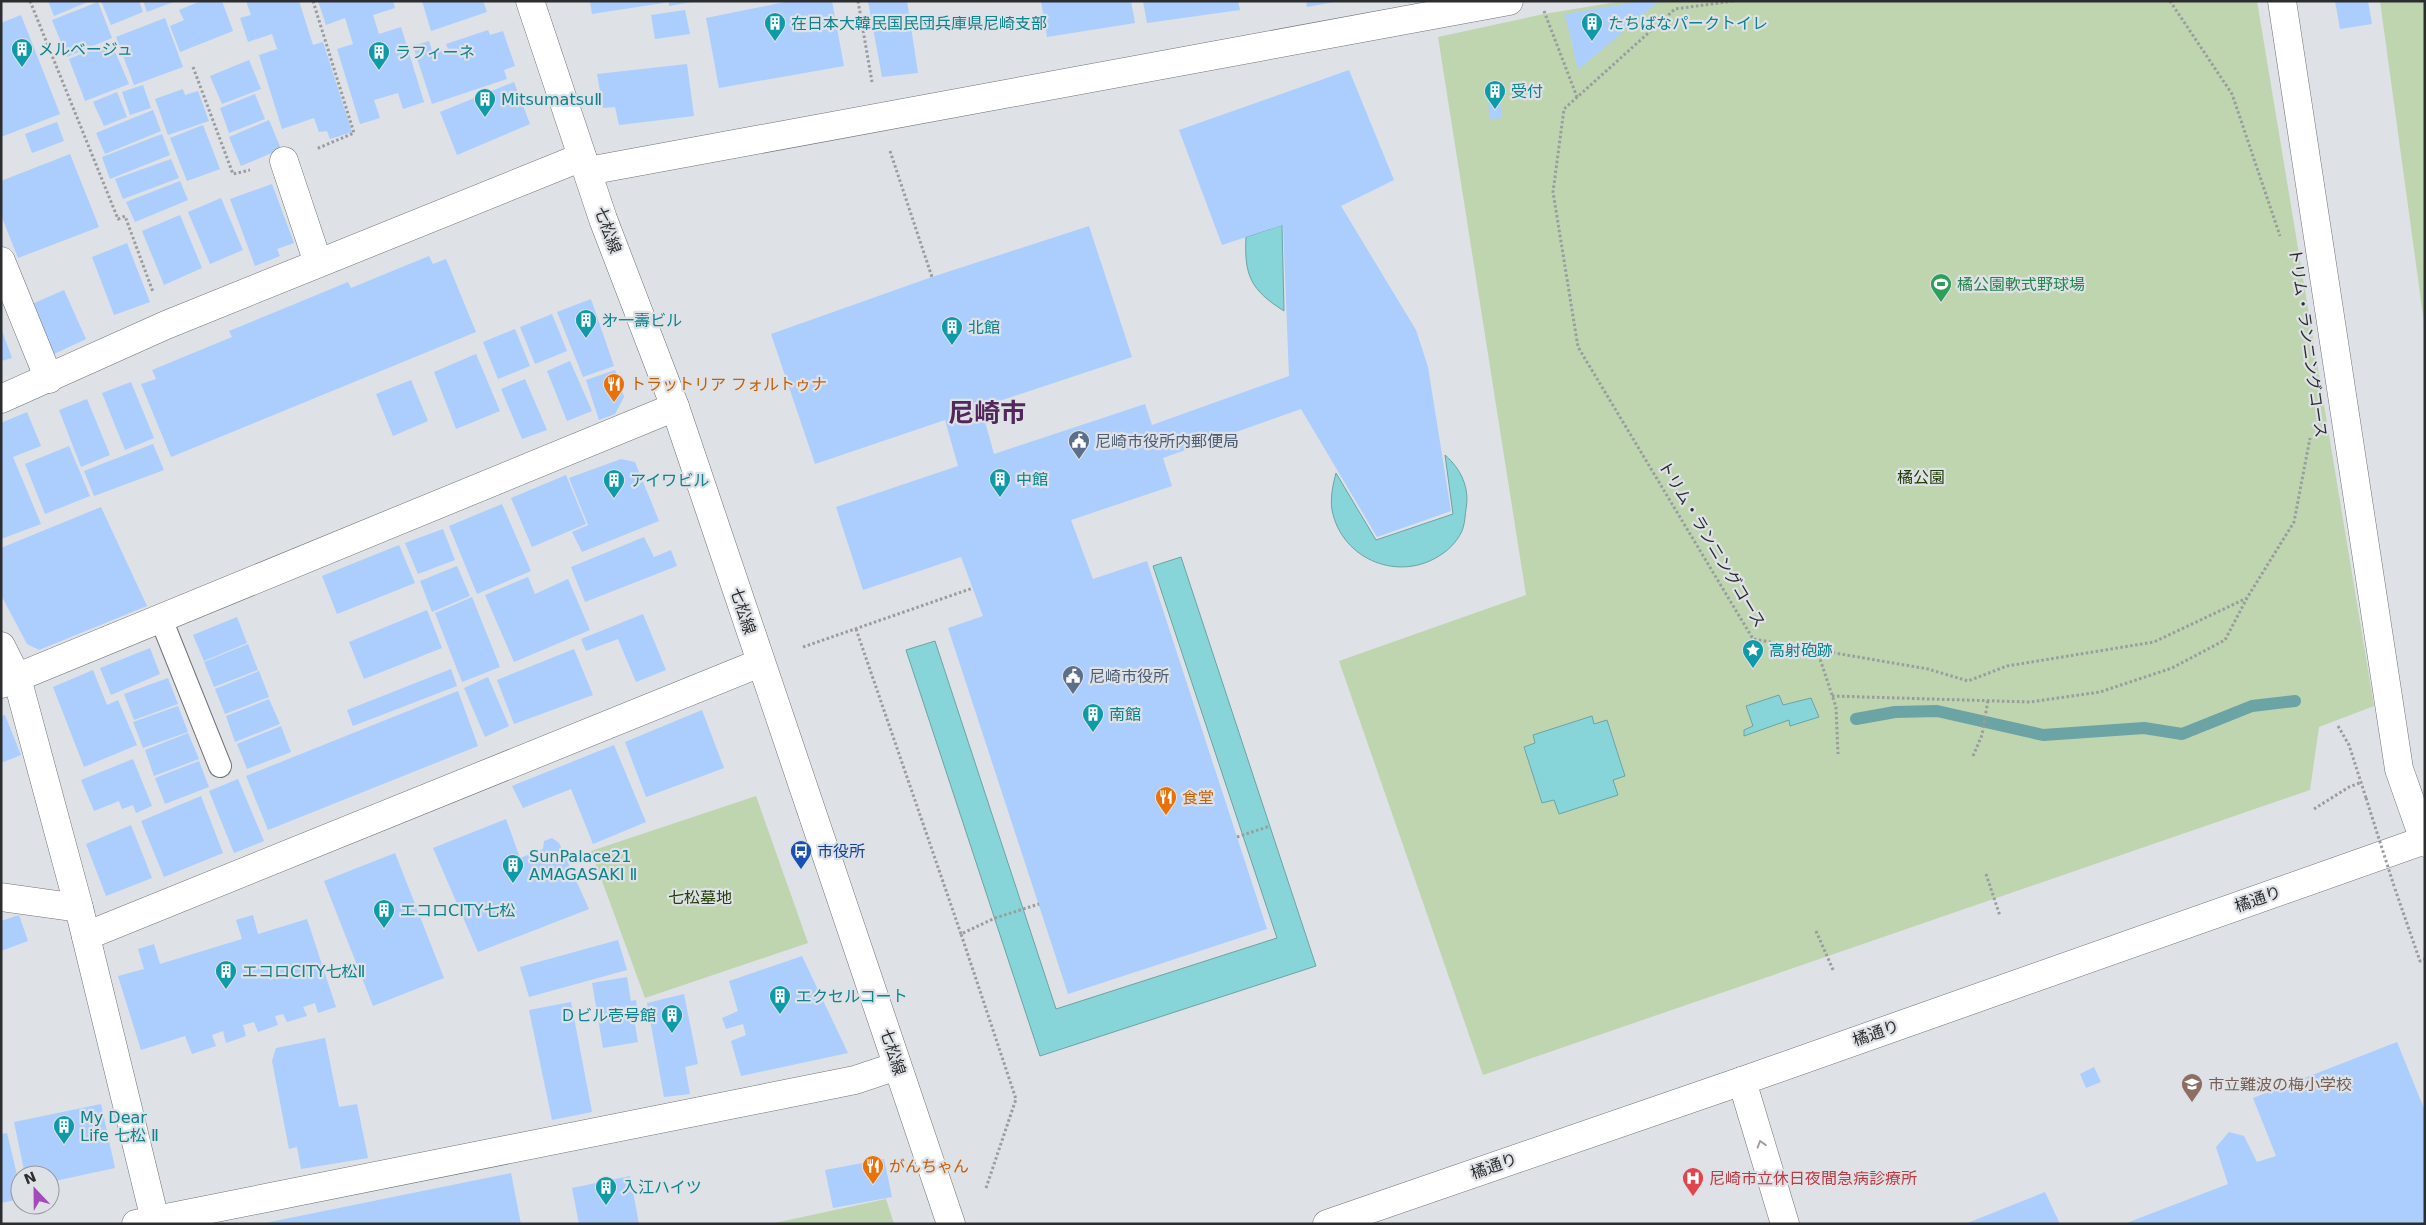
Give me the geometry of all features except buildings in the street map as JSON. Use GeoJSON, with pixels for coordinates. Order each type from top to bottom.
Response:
{"type":"FeatureCollection","features":[{"type":"Feature","properties":{"kind":"street","name":"七松線"},"geometry":{"type":"LineString","coordinates":[[530,1],[603,219],[675,407],[950,1224]]}},
{"type":"Feature","properties":{"kind":"street"},"geometry":{"type":"LineString","coordinates":[[1,399],[166,325],[318,263],[585,164],[878,117],[1509,1]]}},
{"type":"Feature","properties":{"kind":"street"},"geometry":{"type":"LineString","coordinates":[[2282,1],[2399,769],[2424,841]]}},
{"type":"Feature","properties":{"kind":"street"},"geometry":{"type":"LineString","coordinates":[[284,162],[318,263]]}},
{"type":"Feature","properties":{"kind":"street"},"geometry":{"type":"LineString","coordinates":[[1,261],[49,379]]}},
{"type":"Feature","properties":{"kind":"street"},"geometry":{"type":"LineString","coordinates":[[9,681],[675,407]]}},
{"type":"Feature","properties":{"kind":"street"},"geometry":{"type":"LineString","coordinates":[[1,646],[9,681],[80,908],[149,1222],[855,1080],[898,1066]]}},
{"type":"Feature","properties":{"kind":"street"},"geometry":{"type":"LineString","coordinates":[[86,936],[760,664]]}},
{"type":"Feature","properties":{"kind":"street","name":"橘通り"},"geometry":{"type":"LineString","coordinates":[[1327,1224],[1742,1081],[2424,841]]}},
{"type":"Feature","properties":{"kind":"street"},"geometry":{"type":"LineString","coordinates":[[1,897],[80,908]]}},
{"type":"Feature","properties":{"kind":"street"},"geometry":{"type":"LineString","coordinates":[[1742,1081],[1785,1224]]}},
{"type":"Feature","properties":{"kind":"lane"},"geometry":{"type":"LineString","coordinates":[[161,619],[220,766]]}},
{"type":"Feature","properties":{"kind":"path"},"geometry":{"type":"LineString","coordinates":[[30,1],[118,219],[124,216],[166,325]]}},
{"type":"Feature","properties":{"kind":"path"},"geometry":{"type":"LineString","coordinates":[[193,67],[233,174],[284,162],[354,133],[312,1]]}},
{"type":"Feature","properties":{"kind":"path"},"geometry":{"type":"LineString","coordinates":[[858,1],[878,117],[932,277]]}},
{"type":"Feature","properties":{"kind":"path","name":"トリム・ランニングコース"},"geometry":{"type":"LineString","coordinates":[[1733,1],[1675,9],[1564,109],[1553,192],[1578,347],[1753,639],[1928,669],[1968,681],[2007,666],[2154,642],[2246,598],[2294,522],[2311,440],[2309,430]]}},
{"type":"Feature","properties":{"kind":"path","name":"トリム・ランニングコース"},"geometry":{"type":"LineString","coordinates":[[2170,1],[2232,94],[2282,243]]}},
{"type":"Feature","properties":{"kind":"path"},"geometry":{"type":"LineString","coordinates":[[1543,8],[1577,97]]}},
{"type":"Feature","properties":{"kind":"path"},"geometry":{"type":"LineString","coordinates":[[803,647],[973,588]]}},
{"type":"Feature","properties":{"kind":"path"},"geometry":{"type":"LineString","coordinates":[[1832,696],[2030,702],[2100,692],[2172,668],[2225,640],[2246,598]]}},
{"type":"Feature","properties":{"kind":"path"},"geometry":{"type":"LineString","coordinates":[[856,629],[1016,1100],[986,1188]]}},
{"type":"Feature","properties":{"kind":"path"},"geometry":{"type":"LineString","coordinates":[[1817,650],[1836,707],[1838,754]]}},
{"type":"Feature","properties":{"kind":"path"},"geometry":{"type":"LineString","coordinates":[[1973,756],[1982,735],[1988,700]]}},
{"type":"Feature","properties":{"kind":"path"},"geometry":{"type":"LineString","coordinates":[[2338,726],[2349,745],[2420,961],[2425,958]]}},
{"type":"Feature","properties":{"kind":"path"},"geometry":{"type":"LineString","coordinates":[[2314,809],[2350,787],[2370,780]]}},
{"type":"Feature","properties":{"kind":"path"},"geometry":{"type":"LineString","coordinates":[[1237,837],[1270,826]]}},
{"type":"Feature","properties":{"kind":"path"},"geometry":{"type":"LineString","coordinates":[[1986,874],[2000,916]]}},
{"type":"Feature","properties":{"kind":"path"},"geometry":{"type":"LineString","coordinates":[[961,934],[995,918],[1039,904]]}},
{"type":"Feature","properties":{"kind":"path"},"geometry":{"type":"LineString","coordinates":[[1816,931],[1834,972]]}},
{"type":"Feature","properties":{"kind":"green space","name":"橘公園"},"geometry":{"type":"Polygon","coordinates":[[[1623,1],[2257,1],[2374,706],[2319,727],[2310,790],[1483,1075],[1339,661],[1526,595],[1438,37],[1544,14],[1623,1]]]}},
{"type":"Feature","properties":{"kind":"green space"},"geometry":{"type":"Polygon","coordinates":[[[2380,1],[2425,1],[2425,330],[2380,1]]]}},
{"type":"Feature","properties":{"kind":"green space","name":"七松墓地"},"geometry":{"type":"Polygon","coordinates":[[[756,796],[808,943],[645,998],[591,851],[756,796]]]}},
{"type":"Feature","properties":{"kind":"green space"},"geometry":{"type":"Polygon","coordinates":[[[886,1199],[894,1224],[770,1224],[886,1199]]]}},
{"type":"Feature","properties":{"kind":"water"},"geometry":{"type":"Polygon","coordinates":[[[1282,225],[1284,311],[1257,289],[1248,272],[1246,262],[1246,237],[1282,225]]]}},
{"type":"Feature","properties":{"kind":"water"},"geometry":{"type":"Polygon","coordinates":[[[1445,455],[1460,473],[1467,494],[1465,521],[1462,532],[1457,539],[1442,554],[1426,563],[1409,567],[1375,562],[1360,554],[1338,528],[1332,510],[1333,486],[1336,473],[1376,540],[1453,514],[1445,455]]]}},
{"type":"Feature","properties":{"kind":"water"},"geometry":{"type":"Polygon","coordinates":[[[1181,557],[1316,966],[1040,1056],[906,650],[935,641],[1056,1009],[1277,938],[1153,566],[1181,557]]]}},
{"type":"Feature","properties":{"kind":"water"},"geometry":{"type":"Polygon","coordinates":[[[1779,695],[1783,705],[1811,698],[1819,717],[1790,726],[1789,720],[1744,736],[1744,730],[1753,726],[1746,706],[1779,695]]]}},
{"type":"Feature","properties":{"kind":"water"},"geometry":{"type":"Polygon","coordinates":[[[1592,716],[1594,724],[1607,720],[1625,776],[1613,780],[1618,795],[1559,814],[1554,800],[1542,803],[1524,747],[1535,743],[1533,735],[1592,716]]]}},
{"type":"Feature","properties":{"kind":"waterway"},"geometry":{"type":"LineString","coordinates":[[1856,719],[1895,712],[1937,711],[2043,735],[2144,728],[2182,734],[2252,706],[2295,701]]}},
{"type":"Feature","properties":{"kind":"place","name":"在日本大韓民国民団兵庫県尼崎支部"},"geometry":{"type":"Point","coordinates":[775,42]}},
{"type":"Feature","properties":{"kind":"place","name":"たちばなパークトイレ"},"geometry":{"type":"Point","coordinates":[1592,42]}},
{"type":"Feature","properties":{"kind":"place","name":"メルベージュ"},"geometry":{"type":"Point","coordinates":[22,68]}},
{"type":"Feature","properties":{"kind":"place","name":"ラフィーネ"},"geometry":{"type":"Point","coordinates":[379,71]}},
{"type":"Feature","properties":{"kind":"place","name":"受付"},"geometry":{"type":"Point","coordinates":[1495,110]}},
{"type":"Feature","properties":{"kind":"place","name":"MitsumatsuⅡ"},"geometry":{"type":"Point","coordinates":[485,118]}},
{"type":"Feature","properties":{"kind":"place","name":"橘公園軟式野球場"},"geometry":{"type":"Point","coordinates":[1941,303]}},
{"type":"Feature","properties":{"kind":"place","name":"㐧一壽ビル"},"geometry":{"type":"Point","coordinates":[586,339]}},
{"type":"Feature","properties":{"kind":"place","name":"北館"},"geometry":{"type":"Point","coordinates":[952,346]}},
{"type":"Feature","properties":{"kind":"place","name":"トラットリア フォルトゥナ"},"geometry":{"type":"Point","coordinates":[614,403]}},
{"type":"Feature","properties":{"kind":"place","name":"尼崎市役所内郵便局"},"geometry":{"type":"Point","coordinates":[1079,460]}},
{"type":"Feature","properties":{"kind":"place","name":"中館"},"geometry":{"type":"Point","coordinates":[1000,498]}},
{"type":"Feature","properties":{"kind":"place","name":"アイワビル"},"geometry":{"type":"Point","coordinates":[614,499]}},
{"type":"Feature","properties":{"kind":"place","name":"高射砲跡"},"geometry":{"type":"Point","coordinates":[1753,669]}},
{"type":"Feature","properties":{"kind":"place","name":"尼崎市役所"},"geometry":{"type":"Point","coordinates":[1073,695]}},
{"type":"Feature","properties":{"kind":"place","name":"南館"},"geometry":{"type":"Point","coordinates":[1093,733]}},
{"type":"Feature","properties":{"kind":"place","name":"食堂"},"geometry":{"type":"Point","coordinates":[1166,816]}},
{"type":"Feature","properties":{"kind":"place","name":"市役所"},"geometry":{"type":"Point","coordinates":[801,870]}},
{"type":"Feature","properties":{"kind":"place","name":"SunPalace21 AMAGASAKI Ⅱ"},"geometry":{"type":"Point","coordinates":[513,884]}},
{"type":"Feature","properties":{"kind":"place","name":"エコロCITY七松"},"geometry":{"type":"Point","coordinates":[384,929]}},
{"type":"Feature","properties":{"kind":"place","name":"エコロCITY七松Ⅱ"},"geometry":{"type":"Point","coordinates":[226,990]}},
{"type":"Feature","properties":{"kind":"place","name":"エクセルコート"},"geometry":{"type":"Point","coordinates":[780,1015]}},
{"type":"Feature","properties":{"kind":"place","name":"Ｄビル壱号館"},"geometry":{"type":"Point","coordinates":[672,1034]}},
{"type":"Feature","properties":{"kind":"place","name":"市立難波の梅小学校"},"geometry":{"type":"Point","coordinates":[2192,1103]}},
{"type":"Feature","properties":{"kind":"place","name":"My Dear Life 七松 Ⅱ"},"geometry":{"type":"Point","coordinates":[64,1145]}},
{"type":"Feature","properties":{"kind":"place","name":"がんちゃん"},"geometry":{"type":"Point","coordinates":[873,1185]}},
{"type":"Feature","properties":{"kind":"place","name":"尼崎市立休日夜間急病診療所"},"geometry":{"type":"Point","coordinates":[1693,1197]}},
{"type":"Feature","properties":{"kind":"place","name":"入江ハイツ"},"geometry":{"type":"Point","coordinates":[606,1206]}},
{"type":"Feature","properties":{"kind":"district","name":"尼崎市"},"geometry":{"type":"Point","coordinates":[987,413]}}]}
